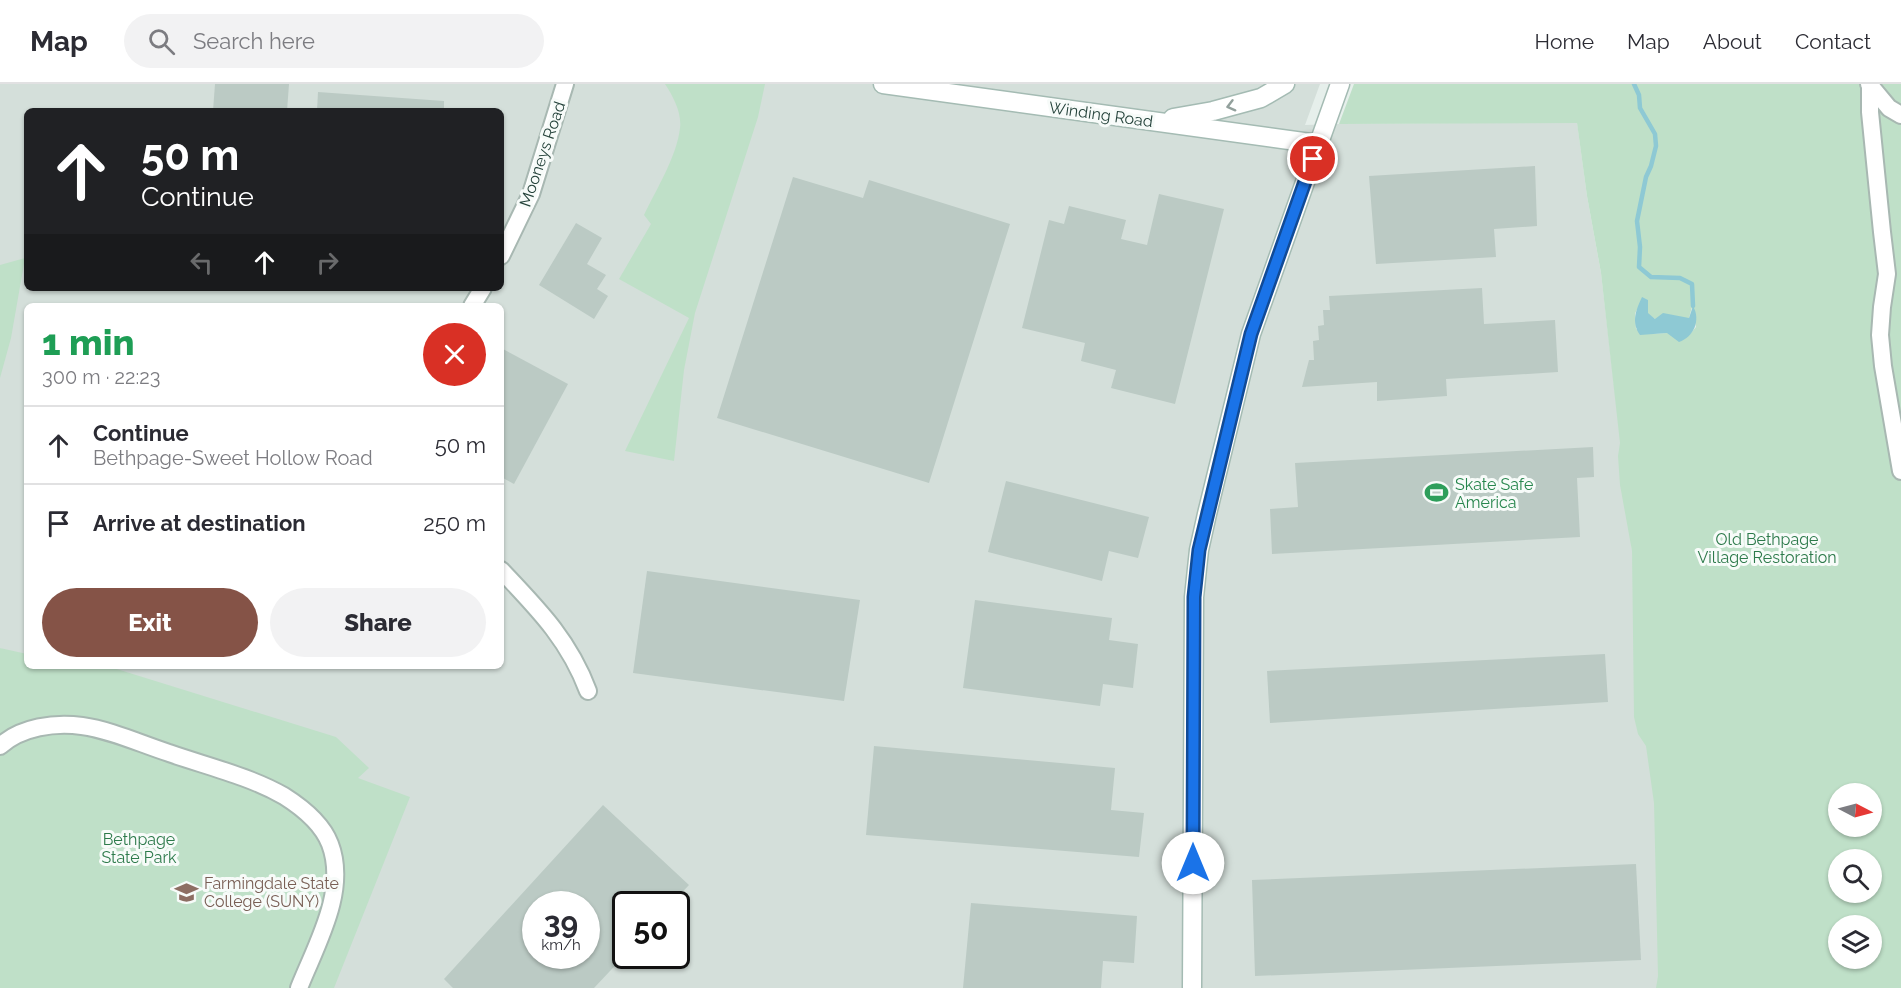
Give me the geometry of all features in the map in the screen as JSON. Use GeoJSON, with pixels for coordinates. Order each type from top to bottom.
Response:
{"type":"FeatureCollection","features":[{"type":"Feature","properties":{"kind":"main road","name":"Winding Road"},"geometry":{"type":"LineString","coordinates":[[883,84],[1318,144]]}},
{"type":"Feature","properties":{"kind":"main road"},"geometry":{"type":"LineString","coordinates":[[1157,122],[1213,111],[1261,98],[1285,84]]}},
{"type":"Feature","properties":{"kind":"main road"},"geometry":{"type":"LineString","coordinates":[[1192,988],[1194,597],[1199,550],[1251,334],[1340,84]]}},
{"type":"Feature","properties":{"kind":"street","name":"Mooneys Road"},"geometry":{"type":"LineString","coordinates":[[504,250],[531,194],[565,84]]}},
{"type":"Feature","properties":{"kind":"street"},"geometry":{"type":"LineString","coordinates":[[1870,85],[1889,108],[1901,115]]}},
{"type":"Feature","properties":{"kind":"street"},"geometry":{"type":"LineString","coordinates":[[1870,85],[1870,112],[1887,274],[1880,335],[1901,471]]}},
{"type":"Feature","properties":{"kind":"street"},"geometry":{"type":"LineString","coordinates":[[504,573],[552,625],[568,647],[588,691]]}},
{"type":"Feature","properties":{"kind":"street"},"geometry":{"type":"LineString","coordinates":[[0,746],[27,730],[55,725],[82,726],[110,733],[248,780],[283,796],[306,812],[321,826],[330,846],[335,869],[333,893],[326,920],[299,988]]}},
{"type":"Feature","properties":{"kind":"shaded area"},"geometry":{"type":"Polygon","coordinates":[[[0,84],[1320,84],[1305,125],[1577,122],[1601,273],[1622,453],[1677,988],[0,988],[0,705],[19,657],[0,648],[0,84]]]}},
{"type":"Feature","properties":{"kind":"green space"},"geometry":{"type":"Polygon","coordinates":[[[665,84],[765,84],[758,117],[695,313],[684,370],[674,461],[625,451],[689,318],[619,279],[651,224],[644,215],[665,173],[678,139],[680,122],[678,111],[665,84]]]}},
{"type":"Feature","properties":{"kind":"green space","name":"Old Bethpage Village Restoration"},"geometry":{"type":"Polygon","coordinates":[[[1354,84],[1901,84],[1901,988],[1656,988],[1658,976],[1654,803],[1646,746],[1638,734],[1634,717],[1632,551],[1620,485],[1618,456],[1620,443],[1601,273],[1577,123],[1339,124],[1354,84]],[[1648,300],[1636,312],[1636,329],[1651,334],[1690,334],[1696,327],[1692,307],[1689,318],[1655,319],[1648,314],[1648,300]]]}},
{"type":"Feature","properties":{"kind":"green space"},"geometry":{"type":"Polygon","coordinates":[[[24,258],[11,338],[0,378],[0,265],[24,258]]]}},
{"type":"Feature","properties":{"kind":"green space","name":"Bethpage State Park"},"geometry":{"type":"Polygon","coordinates":[[[0,648],[24,653],[24,669],[117,669],[336,737],[369,768],[358,778],[410,797],[334,988],[0,988],[0,648]]]}},
{"type":"Feature","properties":{"kind":"water"},"geometry":{"type":"Polygon","coordinates":[[[1642,297],[1648,300],[1648,313],[1655,319],[1663,313],[1689,318],[1693,306],[1696,322],[1689,336],[1679,342],[1667,333],[1640,335],[1635,321],[1636,311],[1642,297]]]}},
{"type":"Feature","properties":{"kind":"building"},"geometry":{"type":"Polygon","coordinates":[[[215,84],[289,84],[287,108],[213,108],[215,84]]]}},
{"type":"Feature","properties":{"kind":"building"},"geometry":{"type":"Polygon","coordinates":[[[318,92],[444,101],[444,108],[317,108],[318,92]]]}},
{"type":"Feature","properties":{"kind":"building"},"geometry":{"type":"Polygon","coordinates":[[[1535,166],[1537,226],[1494,229],[1496,257],[1376,264],[1369,176],[1535,166]]]}},
{"type":"Feature","properties":{"kind":"building"},"geometry":{"type":"Polygon","coordinates":[[[793,177],[863,198],[869,180],[1010,224],[929,483],[717,418],[793,177]]]}},
{"type":"Feature","properties":{"kind":"building"},"geometry":{"type":"Polygon","coordinates":[[[1159,194],[1224,209],[1175,404],[1111,388],[1116,370],[1081,361],[1085,343],[1022,328],[1049,220],[1064,224],[1069,206],[1126,220],[1121,239],[1147,245],[1159,194]]]}},
{"type":"Feature","properties":{"kind":"building"},"geometry":{"type":"Polygon","coordinates":[[[576,223],[602,238],[587,264],[606,275],[597,289],[608,296],[594,319],[539,285],[576,223]]]}},
{"type":"Feature","properties":{"kind":"building"},"geometry":{"type":"Polygon","coordinates":[[[1482,288],[1484,324],[1555,320],[1558,372],[1446,379],[1447,396],[1377,401],[1377,382],[1302,387],[1309,360],[1314,360],[1313,341],[1319,340],[1318,326],[1324,325],[1323,310],[1330,310],[1329,296],[1482,288]]]}},
{"type":"Feature","properties":{"kind":"building"},"geometry":{"type":"Polygon","coordinates":[[[504,350],[568,384],[514,484],[504,479],[504,350]]]}},
{"type":"Feature","properties":{"kind":"building","name":"Skate Safe America"},"geometry":{"type":"Polygon","coordinates":[[[1593,447],[1594,477],[1577,478],[1580,537],[1272,554],[1270,509],[1298,507],[1295,463],[1593,447]]]}},
{"type":"Feature","properties":{"kind":"building"},"geometry":{"type":"Polygon","coordinates":[[[1006,481],[1149,517],[1138,558],[1109,551],[1102,581],[988,552],[1006,481]]]}},
{"type":"Feature","properties":{"kind":"building"},"geometry":{"type":"Polygon","coordinates":[[[647,571],[860,600],[844,701],[633,673],[647,571]]]}},
{"type":"Feature","properties":{"kind":"building"},"geometry":{"type":"Polygon","coordinates":[[[975,600],[1112,618],[1109,640],[1138,644],[1133,688],[1103,684],[1100,706],[963,688],[975,600]]]}},
{"type":"Feature","properties":{"kind":"building"},"geometry":{"type":"Polygon","coordinates":[[[1605,654],[1608,702],[1270,723],[1267,671],[1605,654]]]}},
{"type":"Feature","properties":{"kind":"building"},"geometry":{"type":"Polygon","coordinates":[[[874,746],[1115,768],[1111,810],[1144,813],[1139,857],[866,835],[874,746]]]}},
{"type":"Feature","properties":{"kind":"building"},"geometry":{"type":"Polygon","coordinates":[[[603,805],[689,885],[683,891],[612,891],[612,969],[594,988],[453,988],[444,979],[522,894],[522,969],[600,969],[600,891],[524,891],[603,805]]]}},
{"type":"Feature","properties":{"kind":"building"},"geometry":{"type":"Polygon","coordinates":[[[1636,864],[1641,960],[1255,976],[1252,880],[1636,864]]]}},
{"type":"Feature","properties":{"kind":"building"},"geometry":{"type":"Polygon","coordinates":[[[971,903],[1137,916],[1134,963],[1103,961],[1101,988],[963,988],[971,903]]]}},
{"type":"Feature","properties":{"kind":"waterway"},"geometry":{"type":"LineString","coordinates":[[1634,84],[1639,95],[1640,108],[1655,134],[1656,146],[1646,177],[1637,221],[1640,247],[1639,267],[1651,277],[1680,278],[1692,284],[1693,306]]}},
{"type":"Feature","properties":{"kind":"place","name":"Skate Safe America"},"geometry":{"type":"Point","coordinates":[1437,493]}},
{"type":"Feature","properties":{"kind":"place","name":"Farmingdale State College (SUNY)"},"geometry":{"type":"Point","coordinates":[186,892]}},
{"type":"Feature","properties":{"kind":"route"},"geometry":{"type":"LineString","coordinates":[[1193,863],[1194,597],[1199,550],[1251,334],[1313,159]]}}]}
